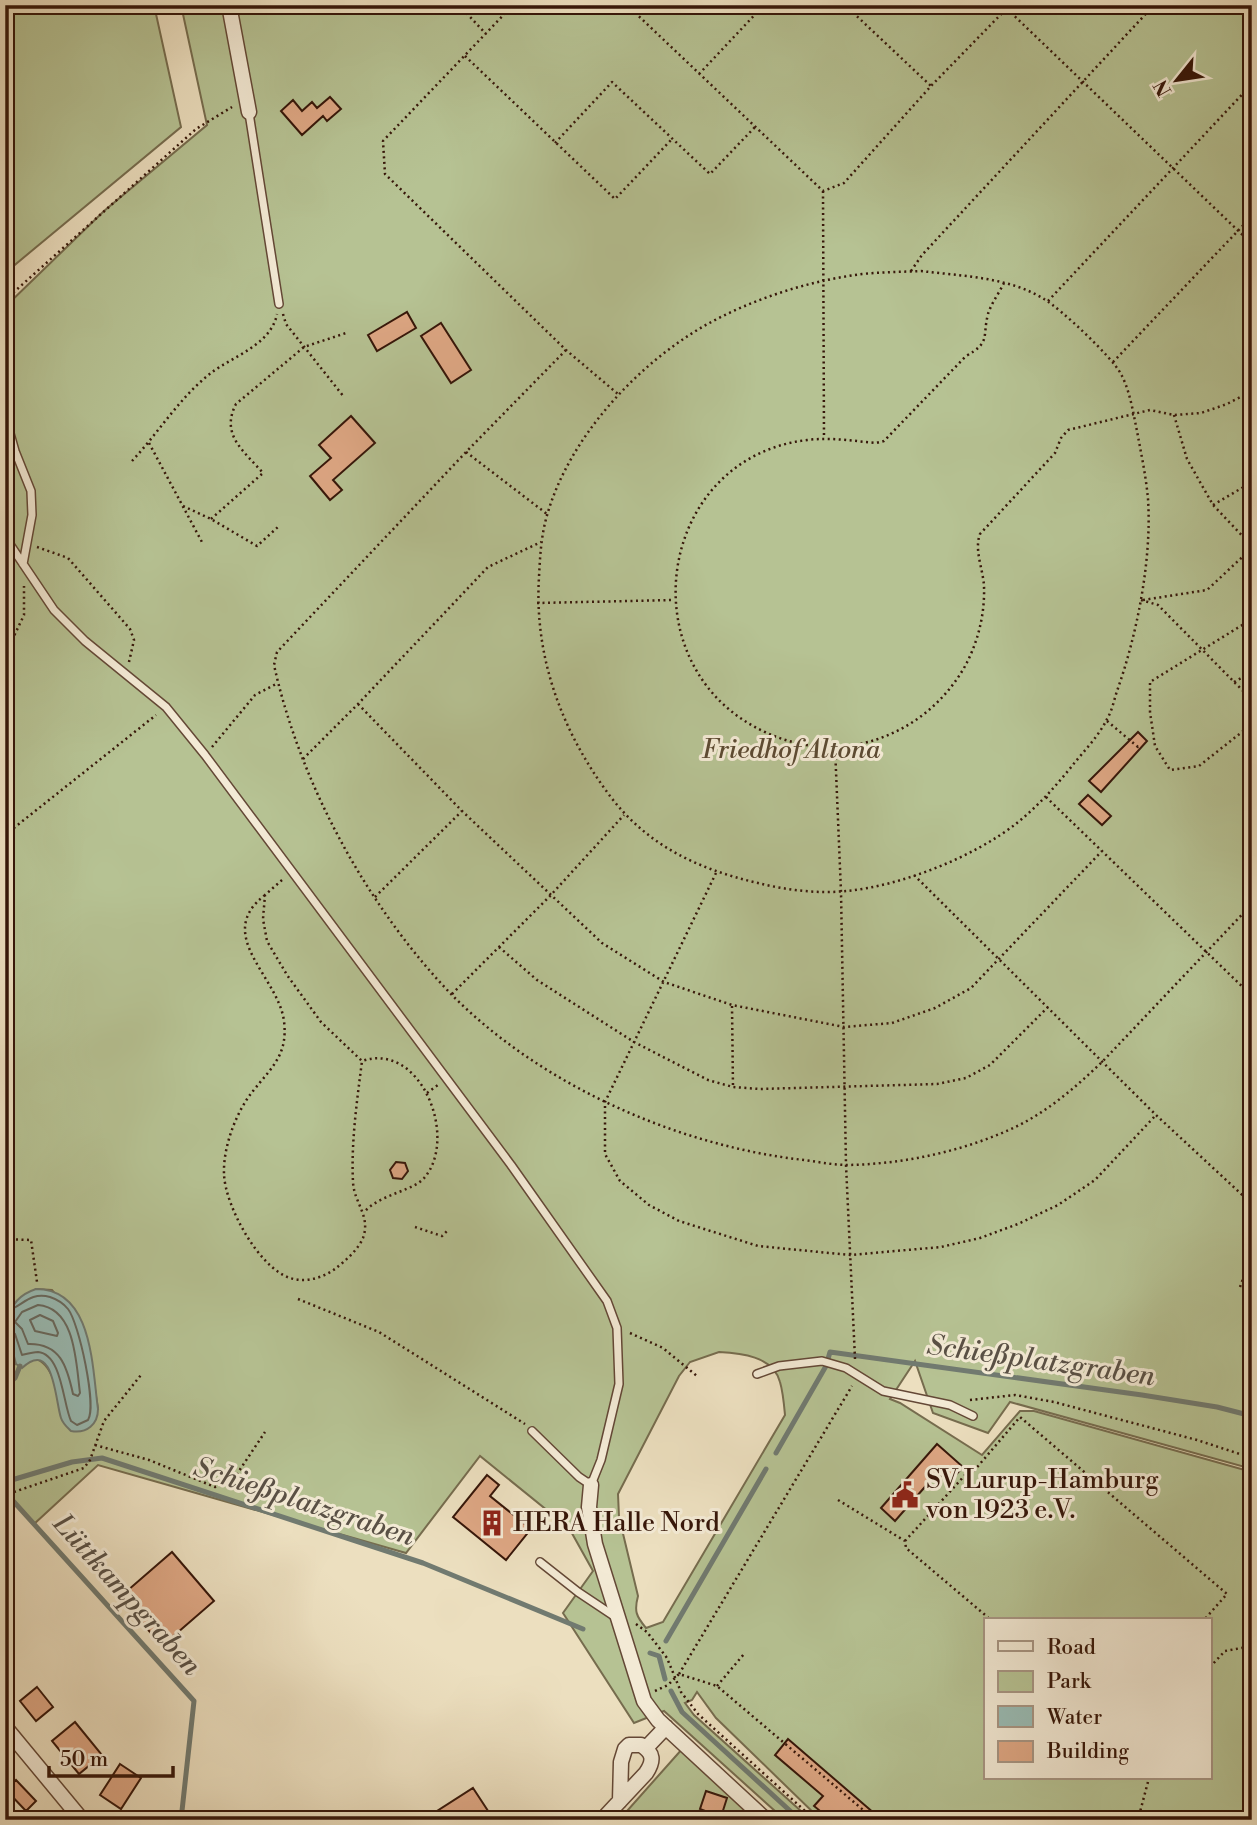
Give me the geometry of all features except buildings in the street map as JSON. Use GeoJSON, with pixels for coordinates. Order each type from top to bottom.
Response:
{"type":"FeatureCollection","features":[{"type":"Feature","properties":{"kind":"street"},"geometry":{"type":"LineString","coordinates":[[229,5],[248,105]]}},
{"type":"Feature","properties":{"kind":"street"},"geometry":{"type":"LineString","coordinates":[[592,1485],[589,1507],[591,1527],[617,1618],[651,1712],[766,1820]]}},
{"type":"Feature","properties":{"kind":"street"},"geometry":{"type":"LineString","coordinates":[[5,1727],[82,1820]]}},
{"type":"Feature","properties":{"kind":"street"},"geometry":{"type":"LineString","coordinates":[[646,1748],[666,1727]]}},
{"type":"Feature","properties":{"kind":"street"},"geometry":{"type":"LineString","coordinates":[[602,1820],[620,1801],[651,1765],[652,1759],[646,1748],[635,1743],[625,1749],[621,1762],[620,1801]]}},
{"type":"Feature","properties":{"kind":"lane"},"geometry":{"type":"LineString","coordinates":[[248,105],[279,304]]}},
{"type":"Feature","properties":{"kind":"lane"},"geometry":{"type":"LineString","coordinates":[[5,416],[31,491],[32,515],[23,564]]}},
{"type":"Feature","properties":{"kind":"lane"},"geometry":{"type":"LineString","coordinates":[[5,537],[54,610],[85,641],[166,707],[205,755],[294,872],[607,1301],[617,1328],[619,1384],[601,1460],[592,1485],[579,1477],[532,1432]]}},
{"type":"Feature","properties":{"kind":"lane"},"geometry":{"type":"LineString","coordinates":[[757,1374],[779,1366],[821,1361],[846,1368],[883,1391],[950,1405],[973,1416]]}},
{"type":"Feature","properties":{"kind":"lane"},"geometry":{"type":"LineString","coordinates":[[540,1562],[617,1618]]}},
{"type":"Feature","properties":{"kind":"path"},"geometry":{"type":"LineString","coordinates":[[459,5],[486,34]]}},
{"type":"Feature","properties":{"kind":"path"},"geometry":{"type":"LineString","coordinates":[[513,5],[383,141],[385,174],[566,350],[618,394]]}},
{"type":"Feature","properties":{"kind":"path"},"geometry":{"type":"LineString","coordinates":[[627,5],[823,191],[824,438]]}},
{"type":"Feature","properties":{"kind":"path"},"geometry":{"type":"LineString","coordinates":[[699,74],[764,5]]}},
{"type":"Feature","properties":{"kind":"path"},"geometry":{"type":"LineString","coordinates":[[845,5],[931,86]]}},
{"type":"Feature","properties":{"kind":"path"},"geometry":{"type":"LineString","coordinates":[[1003,5],[1009,7],[1252,244]]}},
{"type":"Feature","properties":{"kind":"path"},"geometry":{"type":"LineString","coordinates":[[911,272],[922,255],[1154,5]]}},
{"type":"Feature","properties":{"kind":"path"},"geometry":{"type":"LineString","coordinates":[[823,191],[844,183],[931,86],[1009,7]]}},
{"type":"Feature","properties":{"kind":"path"},"geometry":{"type":"LineString","coordinates":[[465,56],[615,199],[672,139]]}},
{"type":"Feature","properties":{"kind":"path"},"geometry":{"type":"LineString","coordinates":[[555,143],[612,82],[710,174],[755,127]]}},
{"type":"Feature","properties":{"kind":"path"},"geometry":{"type":"LineString","coordinates":[[1048,301],[1252,84]]}},
{"type":"Feature","properties":{"kind":"path"},"geometry":{"type":"LineString","coordinates":[[5,300],[196,129],[248,105]]}},
{"type":"Feature","properties":{"kind":"path"},"geometry":{"type":"LineString","coordinates":[[1113,362],[1252,216]]}},
{"type":"Feature","properties":{"kind":"path"},"geometry":{"type":"LineString","coordinates":[[921,271],[1004,283],[1048,301],[1113,362],[1124,380],[1133,414],[1148,501],[1141,600],[1131,653],[1107,721],[1046,797],[1016,824],[988,843],[914,875],[872,887],[841,892],[778,888],[716,873],[666,848],[624,815],[591,771],[564,722],[544,663],[537,603],[541,542],[547,514],[575,450],[618,394],[659,357],[704,326],[762,299],[822,281],[866,274],[911,272],[921,271]]}},
{"type":"Feature","properties":{"kind":"path"},"geometry":{"type":"LineString","coordinates":[[1004,283],[988,314],[985,341],[980,348],[966,356],[890,436],[876,443],[824,438],[804,440],[766,452],[731,473],[704,502],[685,538],[679,557],[675,600],[682,637],[689,656],[710,691],[726,707],[757,729],[804,745],[835,747],[875,740],[911,724],[942,698],[965,666],[980,628],[984,587],[977,548],[980,534],[1055,453],[1061,438],[1068,430],[1150,410],[1174,415],[1201,413],[1252,391]]}},
{"type":"Feature","properties":{"kind":"path"},"geometry":{"type":"LineString","coordinates":[[279,304],[286,324],[344,397]]}},
{"type":"Feature","properties":{"kind":"path"},"geometry":{"type":"LineString","coordinates":[[132,461],[192,389],[212,372],[263,339],[275,325],[279,304]]}},
{"type":"Feature","properties":{"kind":"path"},"geometry":{"type":"LineString","coordinates":[[211,519],[263,473],[235,441],[230,430],[229,416],[236,404],[303,347],[346,333]]}},
{"type":"Feature","properties":{"kind":"path"},"geometry":{"type":"LineString","coordinates":[[566,350],[277,652],[274,666],[302,760],[333,827],[375,897],[410,948],[452,995],[502,1038],[557,1075],[605,1102],[667,1128],[715,1144],[763,1156],[846,1165],[920,1158],[974,1143],[1011,1129],[1045,1111],[1103,1061],[1252,904]]}},
{"type":"Feature","properties":{"kind":"path"},"geometry":{"type":"LineString","coordinates":[[1141,600],[1207,590],[1252,547],[1213,505],[1186,459],[1174,415]]}},
{"type":"Feature","properties":{"kind":"path"},"geometry":{"type":"LineString","coordinates":[[149,443],[203,544]]}},
{"type":"Feature","properties":{"kind":"path"},"geometry":{"type":"LineString","coordinates":[[466,452],[547,514]]}},
{"type":"Feature","properties":{"kind":"path"},"geometry":{"type":"LineString","coordinates":[[1213,505],[1252,482]]}},
{"type":"Feature","properties":{"kind":"path"},"geometry":{"type":"LineString","coordinates":[[183,506],[257,546],[278,527]]}},
{"type":"Feature","properties":{"kind":"path"},"geometry":{"type":"LineString","coordinates":[[302,760],[488,568],[541,542]]}},
{"type":"Feature","properties":{"kind":"path"},"geometry":{"type":"LineString","coordinates":[[28,545],[68,558],[130,629],[134,640],[130,660],[124,671]]}},
{"type":"Feature","properties":{"kind":"path"},"geometry":{"type":"LineString","coordinates":[[5,655],[24,615],[23,564]]}},
{"type":"Feature","properties":{"kind":"path"},"geometry":{"type":"LineString","coordinates":[[537,603],[675,600]]}},
{"type":"Feature","properties":{"kind":"path"},"geometry":{"type":"LineString","coordinates":[[1141,600],[1158,605],[1252,700]]}},
{"type":"Feature","properties":{"kind":"path"},"geometry":{"type":"LineString","coordinates":[[1252,619],[1150,682],[1150,712],[1155,746],[1170,770],[1199,766],[1252,724]]}},
{"type":"Feature","properties":{"kind":"path"},"geometry":{"type":"LineString","coordinates":[[1234,682],[1252,672]]}},
{"type":"Feature","properties":{"kind":"path"},"geometry":{"type":"LineString","coordinates":[[205,755],[255,695],[278,683]]}},
{"type":"Feature","properties":{"kind":"path"},"geometry":{"type":"LineString","coordinates":[[358,705],[462,811],[602,943],[664,982],[732,1005],[844,1027],[891,1023],[935,1008],[971,988],[1102,851]]}},
{"type":"Feature","properties":{"kind":"path"},"geometry":{"type":"LineString","coordinates":[[5,835],[166,707]]}},
{"type":"Feature","properties":{"kind":"path"},"geometry":{"type":"LineString","coordinates":[[1107,721],[1135,743]]}},
{"type":"Feature","properties":{"kind":"path"},"geometry":{"type":"LineString","coordinates":[[643,1696],[660,1689],[679,1674],[857,1377],[846,1165],[841,892],[835,747]]}},
{"type":"Feature","properties":{"kind":"path"},"geometry":{"type":"LineString","coordinates":[[1046,797],[1252,996]]}},
{"type":"Feature","properties":{"kind":"path"},"geometry":{"type":"LineString","coordinates":[[375,897],[462,811]]}},
{"type":"Feature","properties":{"kind":"path"},"geometry":{"type":"LineString","coordinates":[[452,995],[624,815]]}},
{"type":"Feature","properties":{"kind":"path"},"geometry":{"type":"LineString","coordinates":[[294,872],[275,884],[251,906],[245,921],[247,941],[279,1002],[284,1021],[284,1041],[279,1058],[247,1100],[230,1137],[224,1175],[229,1198],[248,1238],[260,1254],[288,1278],[305,1280],[326,1275],[342,1264],[363,1239],[366,1226],[364,1212],[353,1186],[353,1136],[362,1061]]}},
{"type":"Feature","properties":{"kind":"path"},"geometry":{"type":"LineString","coordinates":[[716,873],[605,1102],[605,1154],[620,1181],[649,1205],[679,1221],[758,1246],[850,1255],[941,1247],[980,1238],[1058,1205],[1095,1180],[1156,1115]]}},
{"type":"Feature","properties":{"kind":"path"},"geometry":{"type":"LineString","coordinates":[[914,875],[1156,1115],[1252,1204]]}},
{"type":"Feature","properties":{"kind":"path"},"geometry":{"type":"LineString","coordinates":[[265,895],[263,919],[267,941],[286,975],[321,1023],[362,1061]]}},
{"type":"Feature","properties":{"kind":"path"},"geometry":{"type":"LineString","coordinates":[[499,947],[537,980],[634,1042],[708,1080],[733,1087],[760,1089],[937,1084],[966,1078],[990,1065],[1048,1007]]}},
{"type":"Feature","properties":{"kind":"path"},"geometry":{"type":"LineString","coordinates":[[732,1005],[733,1087]]}},
{"type":"Feature","properties":{"kind":"path"},"geometry":{"type":"LineString","coordinates":[[362,1061],[385,1057],[403,1065],[426,1093],[433,1106],[436,1122],[433,1163],[425,1178],[374,1201],[364,1212]]}},
{"type":"Feature","properties":{"kind":"path"},"geometry":{"type":"LineString","coordinates":[[426,1093],[441,1083]]}},
{"type":"Feature","properties":{"kind":"path"},"geometry":{"type":"LineString","coordinates":[[415,1227],[442,1236],[447,1231]]}},
{"type":"Feature","properties":{"kind":"path"},"geometry":{"type":"LineString","coordinates":[[5,1239],[31,1240],[37,1282]]}},
{"type":"Feature","properties":{"kind":"path"},"geometry":{"type":"LineString","coordinates":[[1240,1287],[1252,1254]]}},
{"type":"Feature","properties":{"kind":"path"},"geometry":{"type":"LineString","coordinates":[[298,1299],[379,1332],[496,1404],[527,1425],[532,1432]]}},
{"type":"Feature","properties":{"kind":"path"},"geometry":{"type":"LineString","coordinates":[[617,1328],[663,1348],[697,1376]]}},
{"type":"Feature","properties":{"kind":"path"},"geometry":{"type":"LineString","coordinates":[[5,1498],[11,1493],[84,1468],[90,1460],[104,1421],[141,1375]]}},
{"type":"Feature","properties":{"kind":"path"},"geometry":{"type":"LineString","coordinates":[[950,1405],[990,1396],[1015,1395],[1054,1402],[1197,1440],[1252,1458]]}},
{"type":"Feature","properties":{"kind":"path"},"geometry":{"type":"LineString","coordinates":[[905,1541],[966,1474],[972,1472],[1020,1417],[1227,1594],[1206,1618]]}},
{"type":"Feature","properties":{"kind":"path"},"geometry":{"type":"LineString","coordinates":[[95,1445],[149,1460],[215,1487],[231,1483],[265,1432]]}},
{"type":"Feature","properties":{"kind":"path"},"geometry":{"type":"LineString","coordinates":[[838,1500],[905,1541]]}},
{"type":"Feature","properties":{"kind":"path"},"geometry":{"type":"LineString","coordinates":[[905,1541],[906,1548],[989,1618]]}},
{"type":"Feature","properties":{"kind":"path"},"geometry":{"type":"LineString","coordinates":[[633,1622],[647,1632],[667,1658],[674,1679],[698,1714],[815,1820]]}},
{"type":"Feature","properties":{"kind":"path"},"geometry":{"type":"LineString","coordinates":[[1212,1665],[1224,1651],[1252,1646]]}},
{"type":"Feature","properties":{"kind":"path"},"geometry":{"type":"LineString","coordinates":[[717,1686],[744,1654]]}},
{"type":"Feature","properties":{"kind":"path"},"geometry":{"type":"LineString","coordinates":[[679,1674],[717,1686],[876,1820]]}},
{"type":"Feature","properties":{"kind":"path"},"geometry":{"type":"LineString","coordinates":[[1136,1820],[1148,1780]]}},
{"type":"Feature","properties":{"kind":"path"},"geometry":{"type":"LineString","coordinates":[[136,1820],[139,1812]]}},
{"type":"Feature","properties":{"kind":"green space"},"geometry":{"type":"Polygon","coordinates":[[[5,5],[154,5],[181,127],[5,273],[5,5]]]}},
{"type":"Feature","properties":{"kind":"green space","name":"Friedhof Altona"},"geometry":{"type":"Polygon","coordinates":[[[181,5],[1252,5],[1252,1469],[1010,1402],[988,1433],[933,1413],[915,1361],[890,1399],[982,1455],[1020,1411],[1034,1411],[1252,1472],[1252,1820],[821,1820],[716,1718],[697,1692],[692,1700],[685,1703],[694,1715],[811,1820],[785,1820],[664,1711],[634,1723],[563,1613],[593,1571],[569,1528],[480,1456],[406,1553],[98,1465],[34,1524],[17,1505],[5,1512],[5,1327],[16,1364],[37,1359],[48,1369],[55,1384],[61,1416],[98,1409],[83,1326],[52,1290],[36,1289],[5,1311],[5,307],[104,211],[207,125],[181,5]],[[719,1352],[690,1362],[679,1376],[618,1494],[619,1517],[638,1596],[637,1613],[646,1628],[663,1622],[785,1415],[783,1394],[776,1373],[763,1361],[736,1353],[719,1352]]]}},
{"type":"Feature","properties":{"kind":"green space"},"geometry":{"type":"Polygon","coordinates":[[[683,1748],[761,1820],[619,1820],[683,1748]]]}},
{"type":"Feature","properties":{"kind":"water"},"geometry":{"type":"Polygon","coordinates":[[[36,1289],[55,1292],[69,1302],[86,1333],[98,1409],[94,1423],[82,1431],[71,1431],[63,1422],[47,1366],[41,1361],[33,1361],[22,1368],[16,1364],[9,1329],[11,1309],[24,1294],[36,1289]]]}},
{"type":"Feature","properties":{"kind":"waterway","name":"Schießplatzgraben"},"geometry":{"type":"LineString","coordinates":[[828,1359],[830,1352],[1142,1395],[1217,1407],[1252,1416]]}},
{"type":"Feature","properties":{"kind":"waterway"},"geometry":{"type":"LineString","coordinates":[[5,1387],[15,1378],[20,1366]]}},
{"type":"Feature","properties":{"kind":"waterway","name":"Schießplatzgraben"},"geometry":{"type":"LineString","coordinates":[[776,1453],[826,1366]]}},
{"type":"Feature","properties":{"kind":"waterway","name":"Schießplatzgraben"},"geometry":{"type":"LineString","coordinates":[[5,1482],[72,1462],[102,1458],[423,1563],[583,1629]]}},
{"type":"Feature","properties":{"kind":"waterway","name":"Schießplatzgraben"},"geometry":{"type":"LineString","coordinates":[[666,1641],[766,1469]]}},
{"type":"Feature","properties":{"kind":"waterway","name":"Lüttkampgraben"},"geometry":{"type":"LineString","coordinates":[[5,1492],[194,1701],[181,1820]]}},
{"type":"Feature","properties":{"kind":"waterway"},"geometry":{"type":"LineString","coordinates":[[650,1653],[659,1656],[665,1679]]}},
{"type":"Feature","properties":{"kind":"waterway"},"geometry":{"type":"LineString","coordinates":[[671,1691],[682,1712],[800,1820]]}},
{"type":"Feature","properties":{"kind":"place","name":"SV Lurup-Hamburg von 1923 e.V."},"geometry":{"type":"Point","coordinates":[905,1495]}},
{"type":"Feature","properties":{"kind":"place","name":"HERA Halle Nord"},"geometry":{"type":"Point","coordinates":[492,1523]}}]}
